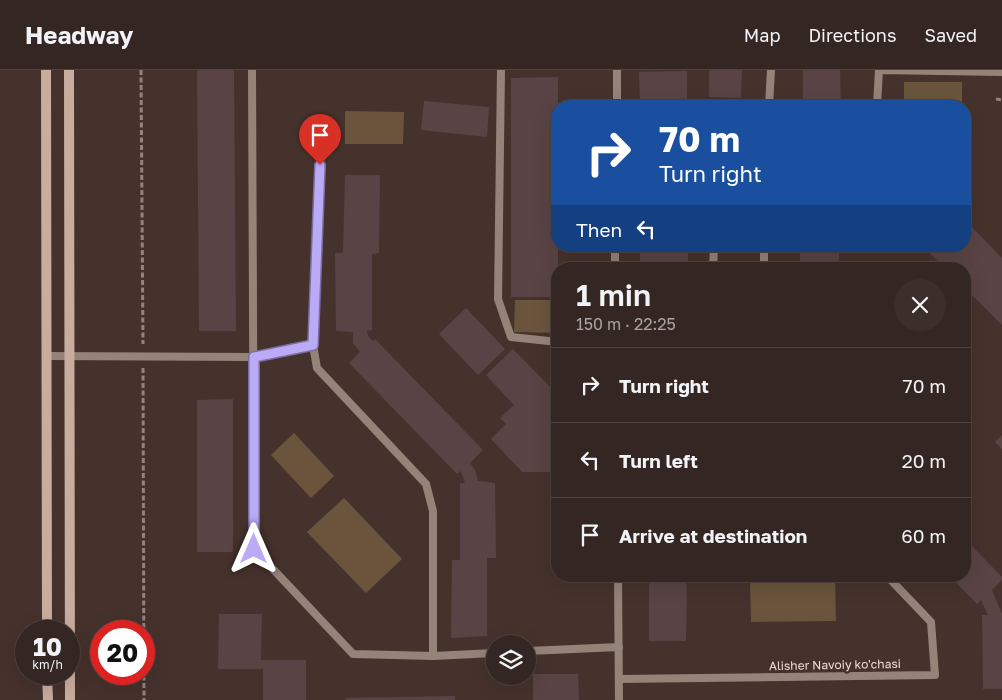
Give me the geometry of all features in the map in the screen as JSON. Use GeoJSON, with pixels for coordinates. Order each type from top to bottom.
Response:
{"type":"FeatureCollection","features":[{"type":"Feature","properties":{"kind":"main road"},"geometry":{"type":"LineString","coordinates":[[46,70],[47,620]]}},
{"type":"Feature","properties":{"kind":"main road"},"geometry":{"type":"LineString","coordinates":[[69,70],[70,700]]}},
{"type":"Feature","properties":{"kind":"main road"},"geometry":{"type":"LineString","coordinates":[[47,685],[48,700]]}},
{"type":"Feature","properties":{"kind":"lane"},"geometry":{"type":"LineString","coordinates":[[252,70],[254,549],[352,654],[433,656],[486,653]]}},
{"type":"Feature","properties":{"kind":"lane"},"geometry":{"type":"LineString","coordinates":[[501,70],[498,300],[511,336],[551,341]]}},
{"type":"Feature","properties":{"kind":"lane"},"geometry":{"type":"LineString","coordinates":[[617,70],[617,100]]}},
{"type":"Feature","properties":{"kind":"lane"},"geometry":{"type":"LineString","coordinates":[[769,100],[771,70]]}},
{"type":"Feature","properties":{"kind":"lane"},"geometry":{"type":"LineString","coordinates":[[877,100],[879,70],[1002,72]]}},
{"type":"Feature","properties":{"kind":"lane"},"geometry":{"type":"LineString","coordinates":[[320,165],[313,345],[317,368],[426,484],[433,511],[433,656]]}},
{"type":"Feature","properties":{"kind":"lane"},"geometry":{"type":"LineString","coordinates":[[46,356],[254,357],[313,345]]}},
{"type":"Feature","properties":{"kind":"lane"},"geometry":{"type":"LineString","coordinates":[[618,582],[619,700]]}},
{"type":"Feature","properties":{"kind":"lane","name":"Alisher Navoiy ko'chasi"},"geometry":{"type":"LineString","coordinates":[[619,679],[935,675],[930,622],[892,582]]}},
{"type":"Feature","properties":{"kind":"lane"},"geometry":{"type":"LineString","coordinates":[[536,651],[620,646]]}},
{"type":"Feature","properties":{"kind":"path"},"geometry":{"type":"LineString","coordinates":[[141,70],[144,700]]}},
{"type":"Feature","properties":{"kind":"path"},"geometry":{"type":"LineString","coordinates":[[996,99],[1002,100]]}},
{"type":"Feature","properties":{"kind":"shaded area"},"geometry":{"type":"Polygon","coordinates":[[[904,82],[962,82],[962,100],[904,100],[904,82]]]}},
{"type":"Feature","properties":{"kind":"shaded area"},"geometry":{"type":"Polygon","coordinates":[[[345,111],[404,112],[403,144],[345,144],[345,111]]]}},
{"type":"Feature","properties":{"kind":"shaded area"},"geometry":{"type":"Polygon","coordinates":[[[515,300],[551,300],[551,333],[514,332],[515,300]]]}},
{"type":"Feature","properties":{"kind":"shaded area"},"geometry":{"type":"Polygon","coordinates":[[[294,433],[334,476],[311,498],[271,455],[294,433]]]}},
{"type":"Feature","properties":{"kind":"shaded area"},"geometry":{"type":"Polygon","coordinates":[[[344,498],[402,559],[366,593],[307,532],[344,498]]]}},
{"type":"Feature","properties":{"kind":"shaded area"},"geometry":{"type":"Polygon","coordinates":[[[750,582],[835,582],[836,621],[751,622],[750,582]]]}},
{"type":"Feature","properties":{"kind":"building"},"geometry":{"type":"Polygon","coordinates":[[[197,70],[234,70],[236,331],[199,331],[197,70]]]}},
{"type":"Feature","properties":{"kind":"building"},"geometry":{"type":"Polygon","coordinates":[[[709,70],[742,70],[741,98],[709,97],[709,70]]]}},
{"type":"Feature","properties":{"kind":"building"},"geometry":{"type":"Polygon","coordinates":[[[803,70],[840,70],[841,100],[803,100],[803,70]]]}},
{"type":"Feature","properties":{"kind":"building"},"geometry":{"type":"Polygon","coordinates":[[[687,71],[687,100],[640,100],[639,72],[687,71]]]}},
{"type":"Feature","properties":{"kind":"building"},"geometry":{"type":"Polygon","coordinates":[[[558,77],[558,100],[551,100],[551,252],[558,252],[558,262],[551,262],[551,297],[511,297],[511,78],[558,77]]]}},
{"type":"Feature","properties":{"kind":"building"},"geometry":{"type":"Polygon","coordinates":[[[424,101],[489,107],[487,137],[421,130],[424,101]]]}},
{"type":"Feature","properties":{"kind":"building"},"geometry":{"type":"Polygon","coordinates":[[[345,175],[380,175],[379,253],[372,254],[372,330],[367,331],[368,336],[373,341],[375,339],[483,450],[470,463],[475,470],[478,481],[495,483],[496,558],[487,558],[486,636],[451,638],[452,560],[460,560],[460,483],[465,483],[461,471],[457,474],[349,363],[360,352],[353,343],[353,332],[336,331],[335,253],[343,253],[345,175]]]}},
{"type":"Feature","properties":{"kind":"building"},"geometry":{"type":"Polygon","coordinates":[[[971,226],[1002,258],[1002,325],[973,296],[971,298],[971,262],[938,262],[929,252],[971,252],[971,226]]]}},
{"type":"Feature","properties":{"kind":"building"},"geometry":{"type":"Polygon","coordinates":[[[640,252],[688,252],[688,262],[640,262],[640,252]]]}},
{"type":"Feature","properties":{"kind":"building"},"geometry":{"type":"Polygon","coordinates":[[[800,252],[839,252],[839,262],[800,262],[800,252]]]}},
{"type":"Feature","properties":{"kind":"building"},"geometry":{"type":"Polygon","coordinates":[[[466,308],[505,349],[478,375],[439,334],[466,308]]]}},
{"type":"Feature","properties":{"kind":"building"},"geometry":{"type":"Polygon","coordinates":[[[513,349],[551,388],[551,472],[522,472],[491,439],[506,424],[500,418],[514,405],[486,375],[513,349]]]}},
{"type":"Feature","properties":{"kind":"building"},"geometry":{"type":"Polygon","coordinates":[[[233,399],[233,552],[197,552],[197,400],[233,399]]]}},
{"type":"Feature","properties":{"kind":"building"},"geometry":{"type":"Polygon","coordinates":[[[1002,435],[1002,449],[995,442],[1002,435]]]}},
{"type":"Feature","properties":{"kind":"building"},"geometry":{"type":"Polygon","coordinates":[[[971,545],[1002,577],[1002,580],[992,590],[1002,614],[1002,689],[983,689],[982,615],[988,615],[981,600],[977,604],[956,582],[971,582],[971,545]]]}},
{"type":"Feature","properties":{"kind":"building"},"geometry":{"type":"Polygon","coordinates":[[[649,582],[687,582],[686,641],[649,641],[649,582]]]}},
{"type":"Feature","properties":{"kind":"building"},"geometry":{"type":"Polygon","coordinates":[[[219,614],[262,614],[261,660],[306,660],[306,700],[263,700],[263,669],[218,669],[219,614]]]}},
{"type":"Feature","properties":{"kind":"building"},"geometry":{"type":"Polygon","coordinates":[[[536,674],[578,674],[579,700],[533,700],[533,685],[536,685],[536,674]]]}},
{"type":"Feature","properties":{"kind":"building"},"geometry":{"type":"Polygon","coordinates":[[[455,696],[455,700],[346,700],[346,698],[455,696]]]}},
{"type":"Feature","properties":{"kind":"route"},"geometry":{"type":"LineString","coordinates":[[254,549],[254,357],[313,345],[320,165]]}}]}
